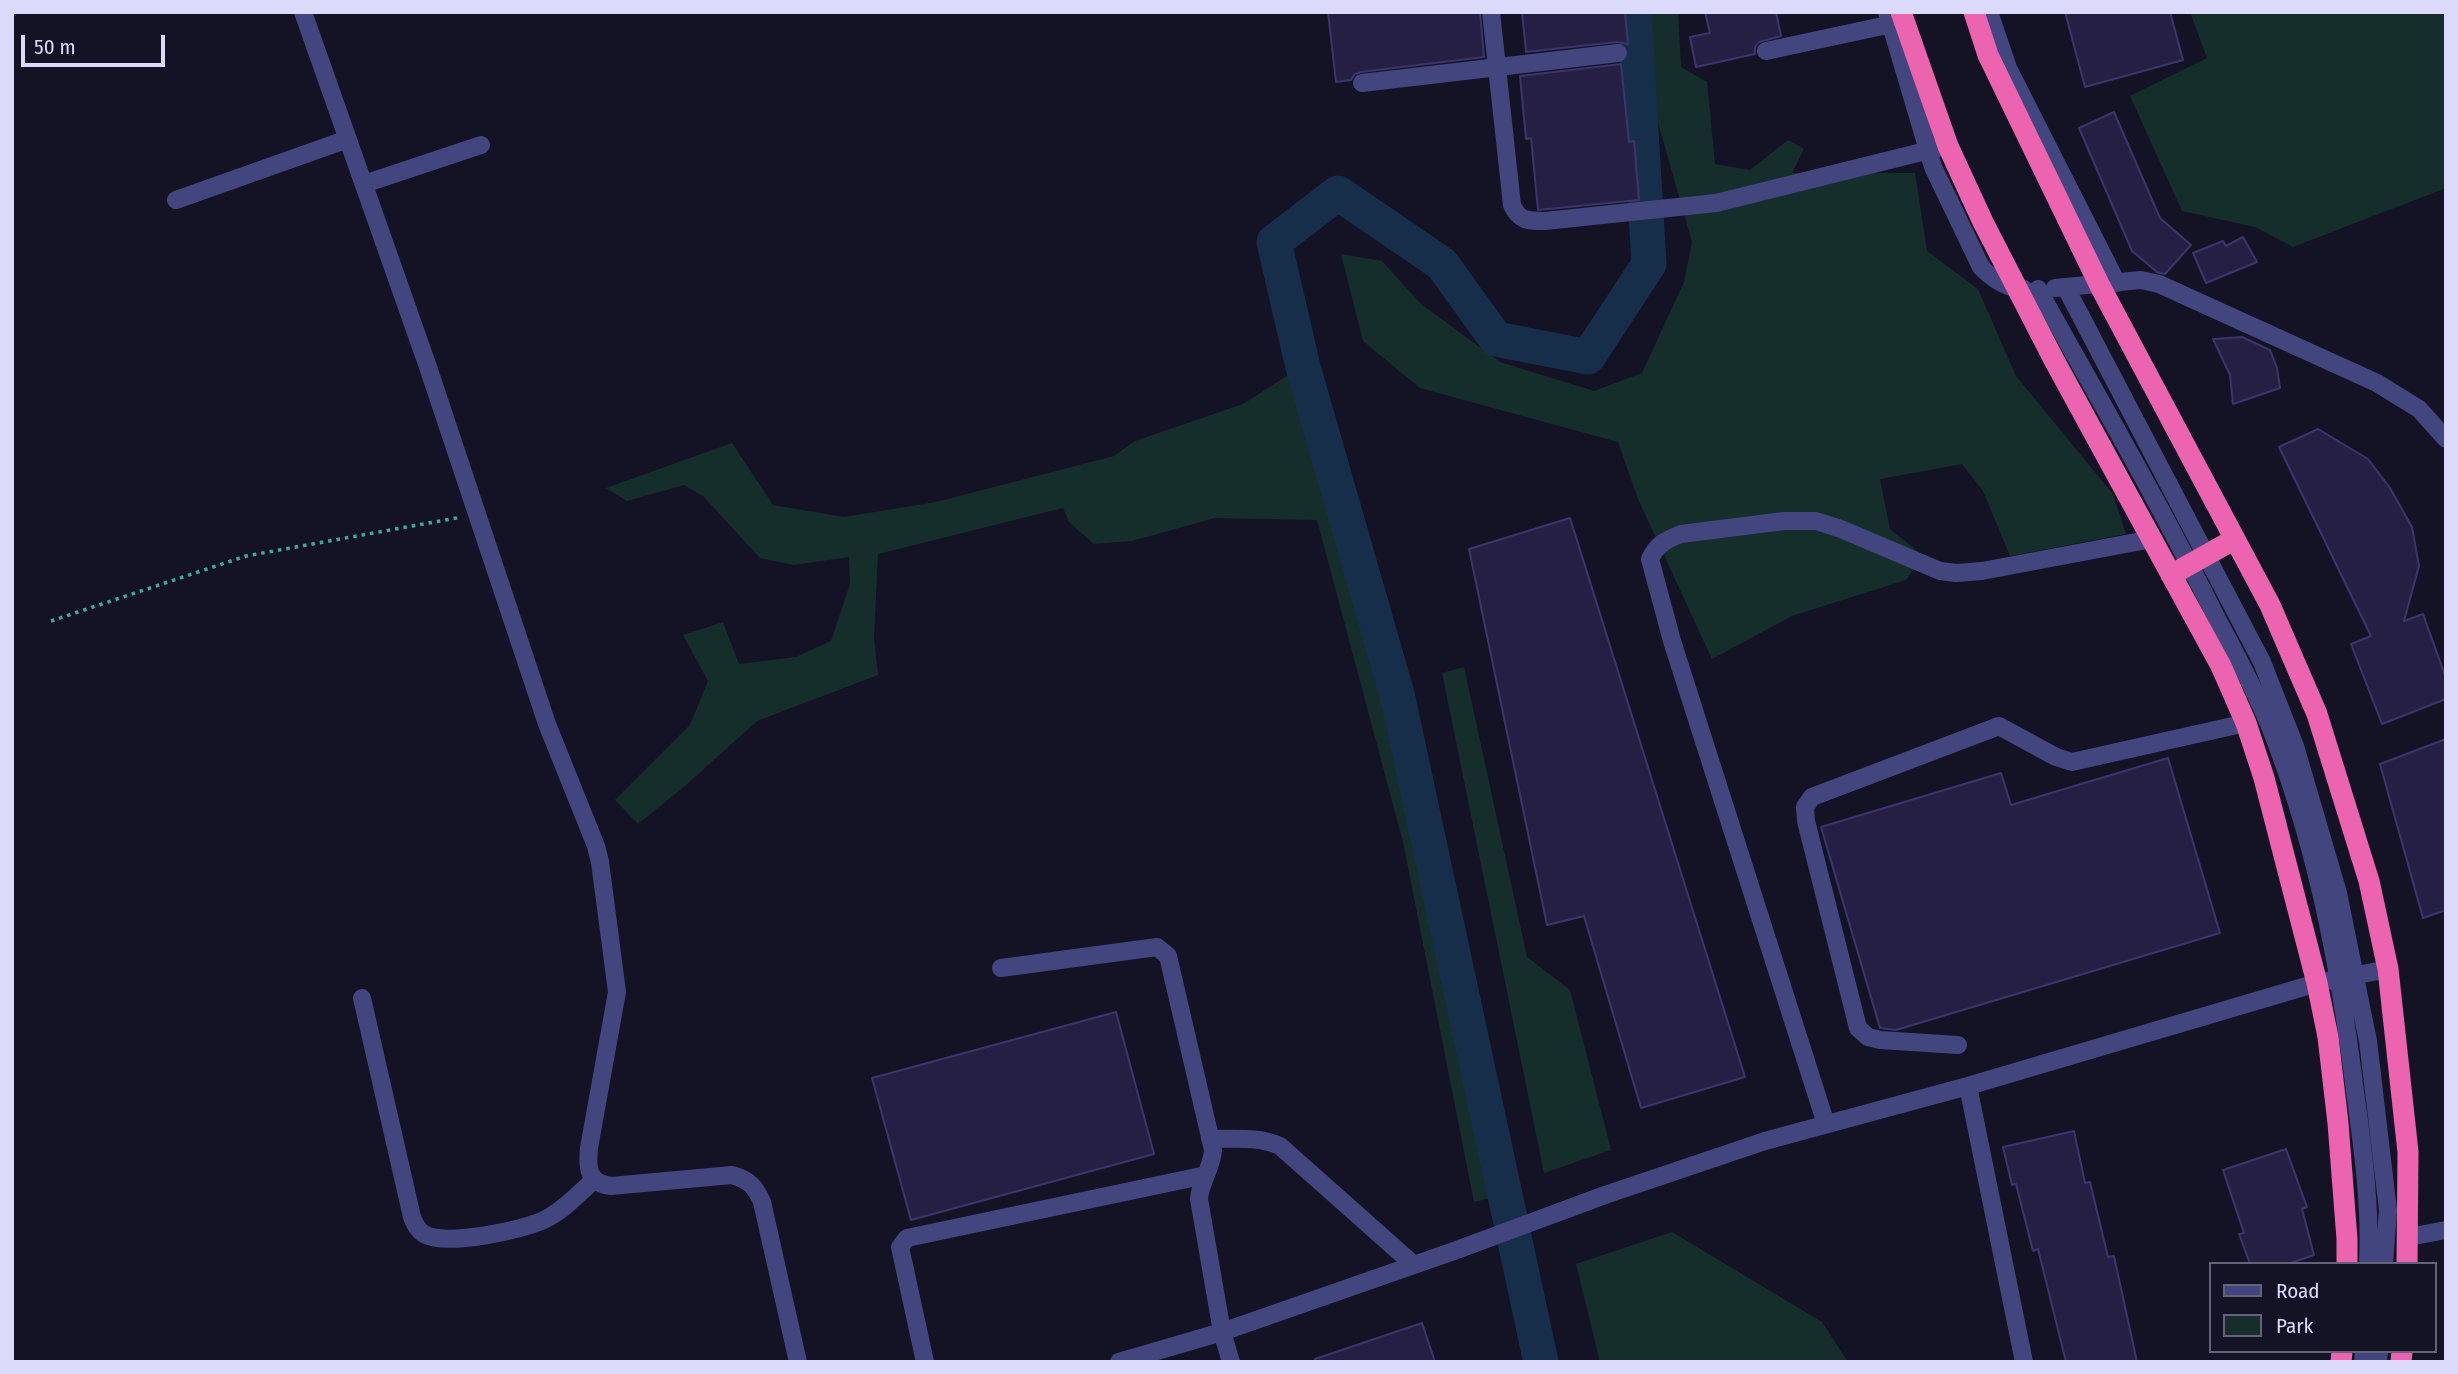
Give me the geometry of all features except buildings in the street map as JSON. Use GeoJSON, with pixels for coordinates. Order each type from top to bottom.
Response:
{"type":"FeatureCollection","features":[{"type":"Feature","properties":{"kind":"highway"},"geometry":{"type":"LineString","coordinates":[[1974,12],[1988,55],[2108,284],[2270,605],[2316,714],[2369,881],[2388,969],[2407,1152],[2407,1262]]}},
{"type":"Feature","properties":{"kind":"highway"},"geometry":{"type":"LineString","coordinates":[[1893,16],[1938,148],[2028,289],[2152,539],[2221,666],[2246,723],[2264,778],[2317,983],[2328,1037],[2338,1122],[2347,1262]]}},
{"type":"Feature","properties":{"kind":"highway"},"geometry":{"type":"LineString","coordinates":[[2171,575],[2235,539]]}},
{"type":"Feature","properties":{"kind":"street"},"geometry":{"type":"LineString","coordinates":[[303,12],[547,724],[596,846],[603,877],[617,992],[589,1149],[589,1172],[593,1181]]}},
{"type":"Feature","properties":{"kind":"street"},"geometry":{"type":"LineString","coordinates":[[1491,12],[1512,205],[1516,214],[1524,220],[1545,221],[1716,203],[1938,148]]}},
{"type":"Feature","properties":{"kind":"street"},"geometry":{"type":"LineString","coordinates":[[1989,12],[2008,68],[2108,284]]}},
{"type":"Feature","properties":{"kind":"street"},"geometry":{"type":"LineString","coordinates":[[1766,51],[1893,16]]}},
{"type":"Feature","properties":{"kind":"street"},"geometry":{"type":"LineString","coordinates":[[1362,83],[1618,53]]}},
{"type":"Feature","properties":{"kind":"street"},"geometry":{"type":"LineString","coordinates":[[176,200],[348,139]]}},
{"type":"Feature","properties":{"kind":"street"},"geometry":{"type":"LineString","coordinates":[[364,184],[481,145]]}},
{"type":"Feature","properties":{"kind":"street"},"geometry":{"type":"LineString","coordinates":[[2028,289],[2141,280],[2169,288],[2377,383],[2419,408],[2446,439]]}},
{"type":"Feature","properties":{"kind":"street"},"geometry":{"type":"LineString","coordinates":[[2066,288],[2197,559]]}},
{"type":"Feature","properties":{"kind":"street"},"geometry":{"type":"LineString","coordinates":[[2028,289],[2262,662],[2295,746],[2336,886],[2348,977],[2369,1206],[2368,1262]]}},
{"type":"Feature","properties":{"kind":"street"},"geometry":{"type":"LineString","coordinates":[[1826,1124],[1672,641],[1650,559],[1656,548],[1667,539],[1681,534],[1784,521],[1816,522],[1841,529],[1931,568],[1956,573],[1982,571],[2152,539]]}},
{"type":"Feature","properties":{"kind":"street"},"geometry":{"type":"LineString","coordinates":[[1958,1045],[1880,1040],[1868,1037],[1858,1028],[1806,821],[1805,807],[1812,797],[1998,726],[2056,757],[2072,762],[2246,723]]}},
{"type":"Feature","properties":{"kind":"street"},"geometry":{"type":"LineString","coordinates":[[1001,968],[1157,947],[1162,949],[1172,965],[1210,1139],[1212,1161],[1199,1190],[1199,1199],[1222,1332],[1231,1362]]}},
{"type":"Feature","properties":{"kind":"street"},"geometry":{"type":"LineString","coordinates":[[1119,1362],[1222,1332],[1605,1195],[1765,1142],[1968,1086],[2317,983],[2388,969]]}},
{"type":"Feature","properties":{"kind":"street"},"geometry":{"type":"LineString","coordinates":[[2348,977],[2368,1041],[2387,1202],[2384,1262]]}},
{"type":"Feature","properties":{"kind":"street"},"geometry":{"type":"LineString","coordinates":[[362,998],[412,1217],[418,1229],[425,1235],[452,1241],[531,1226],[566,1206],[593,1181]]}},
{"type":"Feature","properties":{"kind":"street"},"geometry":{"type":"LineString","coordinates":[[1968,1086],[2024,1362]]}},
{"type":"Feature","properties":{"kind":"street"},"geometry":{"type":"LineString","coordinates":[[1210,1139],[1257,1140],[1280,1146],[1414,1265]]}},
{"type":"Feature","properties":{"kind":"street"},"geometry":{"type":"LineString","coordinates":[[593,1181],[611,1186],[732,1175],[746,1179],[755,1187],[762,1202],[797,1362]]}},
{"type":"Feature","properties":{"kind":"street"},"geometry":{"type":"LineString","coordinates":[[925,1362],[900,1247],[907,1238],[1206,1175]]}},
{"type":"Feature","properties":{"kind":"street"},"geometry":{"type":"LineString","coordinates":[[2409,1237],[2446,1230]]}},
{"type":"Feature","properties":{"kind":"path"},"geometry":{"type":"LineString","coordinates":[[51,621],[246,556],[477,514]]}},
{"type":"Feature","properties":{"kind":"green space"},"geometry":{"type":"Polygon","coordinates":[[[1650,12],[1678,12],[1681,67],[1707,82],[1715,164],[1750,170],[1788,140],[1804,149],[1792,173],[1915,173],[1927,251],[1978,289],[2016,376],[2113,494],[2126,534],[2010,556],[1983,491],[1962,464],[1880,479],[1890,529],[1923,556],[1906,580],[1792,616],[1712,659],[1638,499],[1618,442],[1420,388],[1363,341],[1341,254],[1382,261],[1421,304],[1500,362],[1594,391],[1642,373],[1684,282],[1692,242],[1657,119],[1650,12]]]}},
{"type":"Feature","properties":{"kind":"green space"},"geometry":{"type":"Polygon","coordinates":[[[2190,12],[2446,12],[2446,188],[2293,247],[2255,227],[2182,211],[2130,96],[2207,58],[2190,12]]]}},
{"type":"Feature","properties":{"kind":"green space"},"geometry":{"type":"Polygon","coordinates":[[[1290,374],[1326,484],[1404,760],[1491,1198],[1474,1202],[1403,842],[1317,520],[1215,518],[1132,541],[1094,544],[1069,522],[1063,508],[878,554],[874,637],[878,675],[757,721],[638,824],[615,800],[690,725],[708,681],[683,635],[723,622],[739,664],[796,657],[831,641],[850,584],[849,557],[794,565],[760,558],[703,496],[684,485],[627,501],[606,488],[732,443],[773,505],[844,517],[936,502],[1114,456],[1135,441],[1243,404],[1290,374]]]}},
{"type":"Feature","properties":{"kind":"green space"},"geometry":{"type":"Polygon","coordinates":[[[1464,667],[1527,957],[1570,990],[1611,1150],[1544,1173],[1442,673],[1464,667]]]}},
{"type":"Feature","properties":{"kind":"green space"},"geometry":{"type":"Polygon","coordinates":[[[1672,1232],[1822,1322],[1848,1362],[1600,1362],[1576,1264],[1672,1232]]]}},
{"type":"Feature","properties":{"kind":"waterway"},"geometry":{"type":"LineString","coordinates":[[1541,1362],[1397,694],[1303,367],[1274,242],[1338,193],[1442,264],[1496,339],[1588,357],[1649,264],[1634,12]]}}]}
